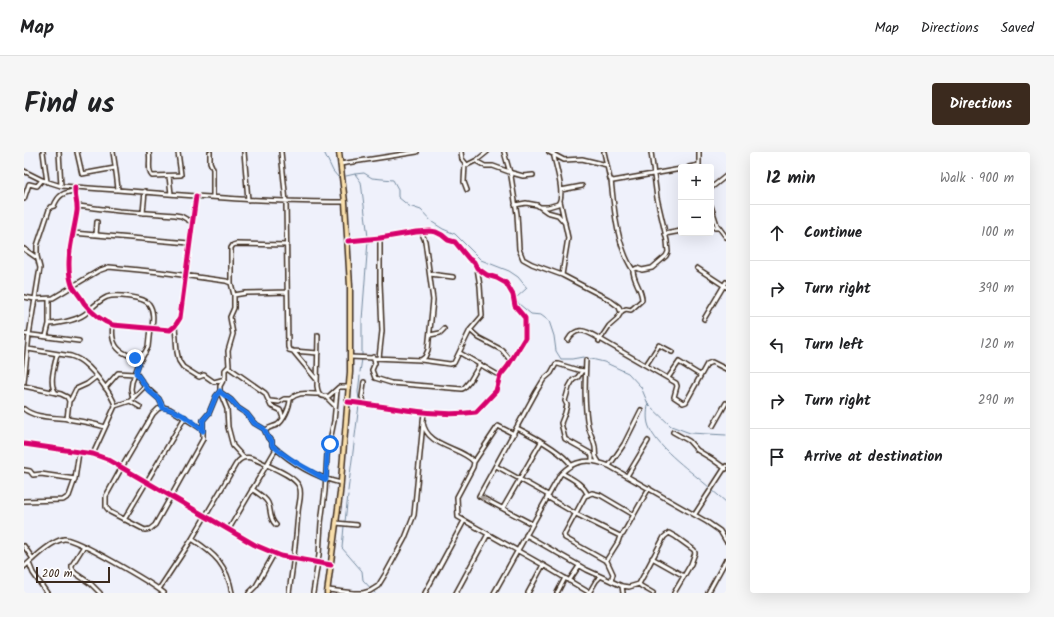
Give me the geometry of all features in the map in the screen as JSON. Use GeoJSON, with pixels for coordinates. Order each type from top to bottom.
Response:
{"type":"FeatureCollection","features":[{"type":"Feature","properties":{"kind":"highway"},"geometry":{"type":"LineString","coordinates":[[328,591],[338,523],[348,402],[350,357],[351,293],[348,241],[339,152]]}},
{"type":"Feature","properties":{"kind":"street"},"geometry":{"type":"LineString","coordinates":[[43,152],[47,182]]}},
{"type":"Feature","properties":{"kind":"street"},"geometry":{"type":"LineString","coordinates":[[59,152],[60,186]]}},
{"type":"Feature","properties":{"kind":"street"},"geometry":{"type":"LineString","coordinates":[[77,152],[82,174],[115,168]]}},
{"type":"Feature","properties":{"kind":"street"},"geometry":{"type":"LineString","coordinates":[[113,152],[115,168],[117,171],[118,190]]}},
{"type":"Feature","properties":{"kind":"street"},"geometry":{"type":"LineString","coordinates":[[148,152],[150,172],[152,176],[181,175],[178,152]]}},
{"type":"Feature","properties":{"kind":"street"},"geometry":{"type":"LineString","coordinates":[[210,152],[210,164],[213,169],[213,197]]}},
{"type":"Feature","properties":{"kind":"street"},"geometry":{"type":"LineString","coordinates":[[244,152],[248,200]]}},
{"type":"Feature","properties":{"kind":"street"},"geometry":{"type":"LineString","coordinates":[[281,152],[286,202],[288,347],[289,350],[293,352],[317,380]]}},
{"type":"Feature","properties":{"kind":"street"},"geometry":{"type":"LineString","coordinates":[[340,164],[417,152]]}},
{"type":"Feature","properties":{"kind":"street"},"geometry":{"type":"LineString","coordinates":[[460,152],[465,164],[464,182],[467,190]]}},
{"type":"Feature","properties":{"kind":"street"},"geometry":{"type":"LineString","coordinates":[[465,164],[470,165],[487,152]]}},
{"type":"Feature","properties":{"kind":"street"},"geometry":{"type":"LineString","coordinates":[[504,152],[510,173],[517,214],[519,249],[523,259],[532,264],[562,275],[608,299],[622,311]]}},
{"type":"Feature","properties":{"kind":"street"},"geometry":{"type":"LineString","coordinates":[[549,152],[565,160],[580,158],[607,166]]}},
{"type":"Feature","properties":{"kind":"street"},"geometry":{"type":"LineString","coordinates":[[604,152],[611,180],[614,209],[623,248],[626,258],[633,270],[632,274],[642,293]]}},
{"type":"Feature","properties":{"kind":"street"},"geometry":{"type":"LineString","coordinates":[[600,340],[609,326],[617,320],[622,311],[626,309],[631,310],[642,301],[642,293],[633,275],[633,270],[637,268],[647,270],[652,268],[666,256],[668,250],[657,198],[651,152]]}},
{"type":"Feature","properties":{"kind":"street"},"geometry":{"type":"LineString","coordinates":[[699,152],[700,164]]}},
{"type":"Feature","properties":{"kind":"street"},"geometry":{"type":"LineString","coordinates":[[554,154],[561,190],[560,201],[568,238],[562,275]]}},
{"type":"Feature","properties":{"kind":"street"},"geometry":{"type":"LineString","coordinates":[[476,161],[485,166],[493,166],[510,173],[523,176],[533,175]]}},
{"type":"Feature","properties":{"kind":"street"},"geometry":{"type":"LineString","coordinates":[[611,180],[618,181],[678,169]]}},
{"type":"Feature","properties":{"kind":"street"},"geometry":{"type":"LineString","coordinates":[[24,171],[47,182],[75,189],[118,190],[286,202],[344,202]]}},
{"type":"Feature","properties":{"kind":"street"},"geometry":{"type":"LineString","coordinates":[[169,176],[171,194]]}},
{"type":"Feature","properties":{"kind":"street"},"geometry":{"type":"LineString","coordinates":[[714,186],[726,176]]}},
{"type":"Feature","properties":{"kind":"street"},"geometry":{"type":"LineString","coordinates":[[24,199],[29,184],[37,186],[42,180]]}},
{"type":"Feature","properties":{"kind":"street"},"geometry":{"type":"LineString","coordinates":[[561,190],[582,186]]}},
{"type":"Feature","properties":{"kind":"street"},"geometry":{"type":"LineString","coordinates":[[24,189],[27,192]]}},
{"type":"Feature","properties":{"kind":"street"},"geometry":{"type":"LineString","coordinates":[[75,189],[78,206],[73,233],[70,264],[70,275],[73,287],[89,309],[101,320],[113,325],[162,330],[170,330],[175,326],[180,318],[196,196]]}},
{"type":"Feature","properties":{"kind":"street"},"geometry":{"type":"LineString","coordinates":[[24,382],[29,335],[40,268],[37,246],[50,207],[54,206],[56,199],[61,194],[75,189]]}},
{"type":"Feature","properties":{"kind":"street"},"geometry":{"type":"LineString","coordinates":[[143,213],[145,192]]}},
{"type":"Feature","properties":{"kind":"street"},"geometry":{"type":"LineString","coordinates":[[515,205],[526,204],[548,207],[558,204],[560,201]]}},
{"type":"Feature","properties":{"kind":"street"},"geometry":{"type":"LineString","coordinates":[[78,206],[182,216],[193,223]]}},
{"type":"Feature","properties":{"kind":"street"},"geometry":{"type":"LineString","coordinates":[[540,207],[547,212],[558,215],[565,223]]}},
{"type":"Feature","properties":{"kind":"street"},"geometry":{"type":"LineString","coordinates":[[714,216],[719,228],[726,237]]}},
{"type":"Feature","properties":{"kind":"street"},"geometry":{"type":"LineString","coordinates":[[96,235],[98,222]]}},
{"type":"Feature","properties":{"kind":"street"},"geometry":{"type":"LineString","coordinates":[[714,227],[719,228]]}},
{"type":"Feature","properties":{"kind":"street"},"geometry":{"type":"LineString","coordinates":[[348,241],[430,231],[436,232],[448,240],[455,242],[469,259],[474,262],[479,275],[482,313],[481,317],[470,330],[454,363],[450,364],[421,360],[373,357],[350,357]]}},
{"type":"Feature","properties":{"kind":"street"},"geometry":{"type":"LineString","coordinates":[[421,232],[425,240],[433,300],[430,335],[426,354],[424,359],[421,360]]}},
{"type":"Feature","properties":{"kind":"street"},"geometry":{"type":"LineString","coordinates":[[665,234],[678,232]]}},
{"type":"Feature","properties":{"kind":"street"},"geometry":{"type":"LineString","coordinates":[[73,233],[189,243]]}},
{"type":"Feature","properties":{"kind":"street"},"geometry":{"type":"LineString","coordinates":[[379,358],[382,331],[380,238]]}},
{"type":"Feature","properties":{"kind":"street"},"geometry":{"type":"LineString","coordinates":[[203,431],[185,417],[170,409],[158,409],[153,414],[106,496],[105,503],[108,509],[124,520],[144,530],[150,529],[155,525],[202,442],[203,431],[203,420],[209,413],[216,396],[220,391],[225,370],[228,367],[228,351],[233,334],[230,317],[234,308],[234,295],[231,283],[231,252],[233,245],[287,245]]}},
{"type":"Feature","properties":{"kind":"street"},"geometry":{"type":"LineString","coordinates":[[24,248],[38,258]]}},
{"type":"Feature","properties":{"kind":"street"},"geometry":{"type":"LineString","coordinates":[[24,297],[49,299],[55,297],[98,271],[109,267],[160,272],[226,281],[231,283]]}},
{"type":"Feature","properties":{"kind":"street"},"geometry":{"type":"LineString","coordinates":[[348,402],[424,413],[454,414],[476,412],[496,391],[500,376],[525,338],[525,318],[515,306],[513,295],[504,282],[487,275],[476,268]]}},
{"type":"Feature","properties":{"kind":"street"},"geometry":{"type":"LineString","coordinates":[[697,268],[725,284],[704,319]]}},
{"type":"Feature","properties":{"kind":"street"},"geometry":{"type":"LineString","coordinates":[[430,274],[453,277]]}},
{"type":"Feature","properties":{"kind":"street"},"geometry":{"type":"LineString","coordinates":[[234,295],[246,293],[287,292]]}},
{"type":"Feature","properties":{"kind":"street"},"geometry":{"type":"LineString","coordinates":[[49,324],[72,320],[81,316],[103,299],[113,296],[145,300],[148,302],[153,314],[149,343],[146,353],[139,363],[131,386],[131,400]]}},
{"type":"Feature","properties":{"kind":"street"},"geometry":{"type":"LineString","coordinates":[[46,336],[49,324],[49,299]]}},
{"type":"Feature","properties":{"kind":"street"},"geometry":{"type":"LineString","coordinates":[[113,325],[113,342],[118,349],[136,359],[139,363]]}},
{"type":"Feature","properties":{"kind":"street"},"geometry":{"type":"LineString","coordinates":[[175,326],[177,352],[180,364],[195,375],[200,377],[204,375],[214,382],[220,391],[227,409],[228,427],[233,446],[243,457],[252,458],[267,465],[283,473],[299,485],[300,496],[289,593]]}},
{"type":"Feature","properties":{"kind":"street"},"geometry":{"type":"LineString","coordinates":[[430,335],[440,334],[444,329]]}},
{"type":"Feature","properties":{"kind":"street"},"geometry":{"type":"LineString","coordinates":[[470,330],[479,338],[502,350],[510,362]]}},
{"type":"Feature","properties":{"kind":"street"},"geometry":{"type":"LineString","coordinates":[[568,340],[576,331],[588,332],[676,382],[677,386],[674,397],[683,403],[686,402],[700,375],[710,361],[726,369]]}},
{"type":"Feature","properties":{"kind":"street"},"geometry":{"type":"LineString","coordinates":[[24,334],[79,341]]}},
{"type":"Feature","properties":{"kind":"street"},"geometry":{"type":"LineString","coordinates":[[318,335],[318,394]]}},
{"type":"Feature","properties":{"kind":"street"},"geometry":{"type":"LineString","coordinates":[[646,365],[659,345],[672,352]]}},
{"type":"Feature","properties":{"kind":"street"},"geometry":{"type":"LineString","coordinates":[[28,349],[77,358],[87,365],[112,396],[115,406],[93,454]]}},
{"type":"Feature","properties":{"kind":"street"},"geometry":{"type":"LineString","coordinates":[[293,352],[318,353]]}},
{"type":"Feature","properties":{"kind":"street"},"geometry":{"type":"LineString","coordinates":[[130,356],[146,353]]}},
{"type":"Feature","properties":{"kind":"street"},"geometry":{"type":"LineString","coordinates":[[460,353],[500,376]]}},
{"type":"Feature","properties":{"kind":"street"},"geometry":{"type":"LineString","coordinates":[[56,393],[52,384],[57,354]]}},
{"type":"Feature","properties":{"kind":"street"},"geometry":{"type":"LineString","coordinates":[[373,357],[375,363],[372,370],[375,378],[391,383],[462,389],[470,381],[480,364]]}},
{"type":"Feature","properties":{"kind":"street"},"geometry":{"type":"LineString","coordinates":[[586,360],[583,371],[585,406],[588,426],[595,447],[594,454],[599,462]]}},
{"type":"Feature","properties":{"kind":"street"},"geometry":{"type":"LineString","coordinates":[[668,378],[679,362],[700,375]]}},
{"type":"Feature","properties":{"kind":"street"},"geometry":{"type":"LineString","coordinates":[[532,524],[479,496],[536,392],[556,364],[583,371]]}},
{"type":"Feature","properties":{"kind":"street"},"geometry":{"type":"LineString","coordinates":[[228,367],[265,393],[272,407],[281,411],[283,418]]}},
{"type":"Feature","properties":{"kind":"street"},"geometry":{"type":"LineString","coordinates":[[583,371],[573,380],[569,388],[565,401],[565,413],[561,423],[565,439],[590,453],[592,461]]}},
{"type":"Feature","properties":{"kind":"street"},"geometry":{"type":"LineString","coordinates":[[105,388],[118,373],[135,374],[159,399],[163,408]]}},
{"type":"Feature","properties":{"kind":"street"},"geometry":{"type":"LineString","coordinates":[[67,419],[69,401],[76,389],[87,384],[96,377]]}},
{"type":"Feature","properties":{"kind":"street"},"geometry":{"type":"LineString","coordinates":[[214,382],[224,379]]}},
{"type":"Feature","properties":{"kind":"street"},"geometry":{"type":"LineString","coordinates":[[364,382],[362,397],[365,404]]}},
{"type":"Feature","properties":{"kind":"street"},"geometry":{"type":"LineString","coordinates":[[24,386],[66,396],[69,401]]}},
{"type":"Feature","properties":{"kind":"street"},"geometry":{"type":"LineString","coordinates":[[115,406],[131,400],[145,386]]}},
{"type":"Feature","properties":{"kind":"street"},"geometry":{"type":"LineString","coordinates":[[326,397],[337,391],[340,387],[349,387]]}},
{"type":"Feature","properties":{"kind":"street"},"geometry":{"type":"LineString","coordinates":[[220,391],[238,408],[247,414],[254,423],[266,430],[268,438],[272,441],[272,445],[276,449],[296,464],[326,480],[341,483]]}},
{"type":"Feature","properties":{"kind":"street"},"geometry":{"type":"LineString","coordinates":[[313,593],[318,562],[327,455],[334,421],[337,391]]}},
{"type":"Feature","properties":{"kind":"street"},"geometry":{"type":"LineString","coordinates":[[270,401],[278,402],[284,399],[290,399],[299,393],[318,394],[326,397],[335,406]]}},
{"type":"Feature","properties":{"kind":"street"},"geometry":{"type":"LineString","coordinates":[[266,430],[270,426],[277,425],[283,418],[290,403],[290,399]]}},
{"type":"Feature","properties":{"kind":"street"},"geometry":{"type":"LineString","coordinates":[[131,400],[140,407]]}},
{"type":"Feature","properties":{"kind":"street"},"geometry":{"type":"LineString","coordinates":[[713,426],[726,403]]}},
{"type":"Feature","properties":{"kind":"street"},"geometry":{"type":"LineString","coordinates":[[24,410],[40,415],[91,422],[105,427]]}},
{"type":"Feature","properties":{"kind":"street"},"geometry":{"type":"LineString","coordinates":[[608,466],[624,444],[641,410]]}},
{"type":"Feature","properties":{"kind":"street"},"geometry":{"type":"LineString","coordinates":[[328,591],[363,593],[370,591],[378,586],[396,555],[405,538],[414,515],[424,413]]}},
{"type":"Feature","properties":{"kind":"street"},"geometry":{"type":"LineString","coordinates":[[124,520],[185,417]]}},
{"type":"Feature","properties":{"kind":"street"},"geometry":{"type":"LineString","coordinates":[[423,423],[430,436],[444,445],[470,457],[474,462]]}},
{"type":"Feature","properties":{"kind":"street"},"geometry":{"type":"LineString","coordinates":[[514,434],[498,426],[474,462],[473,467],[457,497],[458,517],[589,593],[600,577]]}},
{"type":"Feature","properties":{"kind":"street"},"geometry":{"type":"LineString","coordinates":[[517,428],[565,458],[571,465]]}},
{"type":"Feature","properties":{"kind":"street"},"geometry":{"type":"LineString","coordinates":[[673,432],[689,441],[697,450],[725,467],[695,514]]}},
{"type":"Feature","properties":{"kind":"street"},"geometry":{"type":"LineString","coordinates":[[627,476],[648,441]]}},
{"type":"Feature","properties":{"kind":"street"},"geometry":{"type":"LineString","coordinates":[[503,508],[541,442]]}},
{"type":"Feature","properties":{"kind":"street"},"geometry":{"type":"LineString","coordinates":[[24,444],[93,454],[107,459],[255,545],[274,554],[331,565]]}},
{"type":"Feature","properties":{"kind":"street"},"geometry":{"type":"LineString","coordinates":[[229,529],[276,449]]}},
{"type":"Feature","properties":{"kind":"street"},"geometry":{"type":"LineString","coordinates":[[24,501],[63,500],[69,496],[75,479],[79,452]]}},
{"type":"Feature","properties":{"kind":"street"},"geometry":{"type":"LineString","coordinates":[[159,589],[192,539],[236,464],[243,457]]}},
{"type":"Feature","properties":{"kind":"street"},"geometry":{"type":"LineString","coordinates":[[494,593],[547,496],[562,473],[571,465],[581,461],[599,462],[649,488],[695,514],[720,531],[726,541]]}},
{"type":"Feature","properties":{"kind":"street"},"geometry":{"type":"LineString","coordinates":[[496,466],[520,479],[576,514],[620,536]]}},
{"type":"Feature","properties":{"kind":"street"},"geometry":{"type":"LineString","coordinates":[[24,470],[30,471],[33,474],[75,479]]}},
{"type":"Feature","properties":{"kind":"street"},"geometry":{"type":"LineString","coordinates":[[562,473],[576,481],[583,487],[588,495]]}},
{"type":"Feature","properties":{"kind":"street"},"geometry":{"type":"LineString","coordinates":[[607,561],[649,488]]}},
{"type":"Feature","properties":{"kind":"street"},"geometry":{"type":"LineString","coordinates":[[252,489],[262,496],[268,504],[270,516],[276,525]]}},
{"type":"Feature","properties":{"kind":"street"},"geometry":{"type":"LineString","coordinates":[[611,581],[613,574],[607,561],[564,537],[565,533],[588,495],[592,493],[596,493],[634,516]]}},
{"type":"Feature","properties":{"kind":"street"},"geometry":{"type":"LineString","coordinates":[[425,593],[464,521]]}},
{"type":"Feature","properties":{"kind":"street"},"geometry":{"type":"LineString","coordinates":[[338,523],[357,525]]}},
{"type":"Feature","properties":{"kind":"street"},"geometry":{"type":"LineString","coordinates":[[456,593],[488,534]]}},
{"type":"Feature","properties":{"kind":"street"},"geometry":{"type":"LineString","coordinates":[[526,535],[600,577],[622,586],[629,587],[639,584],[666,534],[671,534],[695,551],[691,564],[674,593]]}},
{"type":"Feature","properties":{"kind":"street"},"geometry":{"type":"LineString","coordinates":[[24,567],[53,543],[65,539],[72,540],[164,593]]}},
{"type":"Feature","properties":{"kind":"street"},"geometry":{"type":"LineString","coordinates":[[192,539],[211,552],[221,562],[226,572],[232,593]]}},
{"type":"Feature","properties":{"kind":"street"},"geometry":{"type":"LineString","coordinates":[[24,546],[33,559]]}},
{"type":"Feature","properties":{"kind":"street"},"geometry":{"type":"LineString","coordinates":[[84,546],[72,564],[72,568],[75,573],[91,584],[100,593]]}},
{"type":"Feature","properties":{"kind":"street"},"geometry":{"type":"LineString","coordinates":[[250,593],[256,586],[274,554]]}},
{"type":"Feature","properties":{"kind":"street"},"geometry":{"type":"LineString","coordinates":[[652,558],[684,576]]}},
{"type":"Feature","properties":{"kind":"street"},"geometry":{"type":"LineString","coordinates":[[710,592],[725,566],[726,560]]}},
{"type":"Feature","properties":{"kind":"street"},"geometry":{"type":"LineString","coordinates":[[29,563],[33,573],[47,593]]}},
{"type":"Feature","properties":{"kind":"street"},"geometry":{"type":"LineString","coordinates":[[528,593],[543,565]]}},
{"type":"Feature","properties":{"kind":"street"},"geometry":{"type":"LineString","coordinates":[[569,581],[579,566]]}},
{"type":"Feature","properties":{"kind":"street"},"geometry":{"type":"LineString","coordinates":[[557,593],[565,578]]}},
{"type":"Feature","properties":{"kind":"street"},"geometry":{"type":"LineString","coordinates":[[639,584],[653,593]]}},
{"type":"Feature","properties":{"kind":"street"},"geometry":{"type":"LineString","coordinates":[[622,586],[623,593]]}},
{"type":"Feature","properties":{"kind":"waterway"},"geometry":{"type":"LineString","coordinates":[[324,152],[333,171],[338,177],[340,177]]}},
{"type":"Feature","properties":{"kind":"waterway"},"geometry":{"type":"LineString","coordinates":[[355,174],[364,173],[372,178],[393,180],[398,189],[398,197],[409,206],[421,210],[432,222],[455,234],[481,260],[509,271],[518,277],[527,288],[516,298],[519,304],[531,314],[541,315],[549,321],[554,336],[556,351],[561,359],[583,357],[604,362],[628,373],[641,387],[648,404],[671,426],[690,433],[726,435]]}},
{"type":"Feature","properties":{"kind":"waterway"},"geometry":{"type":"LineString","coordinates":[[346,176],[355,174],[361,182],[368,237]]}},
{"type":"Feature","properties":{"kind":"waterway"},"geometry":{"type":"LineString","coordinates":[[362,355],[362,320],[368,241]]}},
{"type":"Feature","properties":{"kind":"waterway"},"geometry":{"type":"LineString","coordinates":[[360,372],[362,359]]}},
{"type":"Feature","properties":{"kind":"waterway"},"geometry":{"type":"LineString","coordinates":[[359,400],[358,392],[360,376]]}},
{"type":"Feature","properties":{"kind":"waterway"},"geometry":{"type":"LineString","coordinates":[[348,491],[359,405]]}},
{"type":"Feature","properties":{"kind":"waterway"},"geometry":{"type":"LineString","coordinates":[[648,405],[648,423],[655,437],[669,453],[710,488]]}},
{"type":"Feature","properties":{"kind":"waterway"},"geometry":{"type":"LineString","coordinates":[[712,490],[726,502]]}},
{"type":"Feature","properties":{"kind":"waterway"},"geometry":{"type":"LineString","coordinates":[[345,522],[348,495]]}},
{"type":"Feature","properties":{"kind":"waterway"},"geometry":{"type":"LineString","coordinates":[[344,526],[342,548],[362,571],[363,580],[375,593]]}},
{"type":"Feature","properties":{"kind":"cycle path"},"geometry":{"type":"LineString","coordinates":[[75,187],[77,211],[69,257],[70,276],[75,290],[90,310],[101,319],[113,325],[170,330],[175,326],[180,318],[196,196]]}},
{"type":"Feature","properties":{"kind":"cycle path"},"geometry":{"type":"LineString","coordinates":[[348,241],[430,231],[436,232],[448,240],[455,242],[469,259],[474,262],[477,268],[487,275],[506,283],[513,295],[515,306],[525,318],[525,338],[500,376],[496,391],[476,412],[444,414],[428,413],[348,402]]}},
{"type":"Feature","properties":{"kind":"cycle path"},"geometry":{"type":"LineString","coordinates":[[24,444],[93,454],[107,459],[255,545],[281,556],[331,565]]}},
{"type":"Feature","properties":{"kind":"route"},"geometry":{"type":"LineString","coordinates":[[135,358],[139,363],[136,373],[149,391],[157,396],[163,408],[170,409],[185,417],[203,431],[203,420],[209,413],[216,396],[220,391],[238,408],[247,414],[254,423],[266,430],[268,438],[272,441],[272,445],[276,449],[296,464],[326,480],[327,455],[330,444]]}}]}
